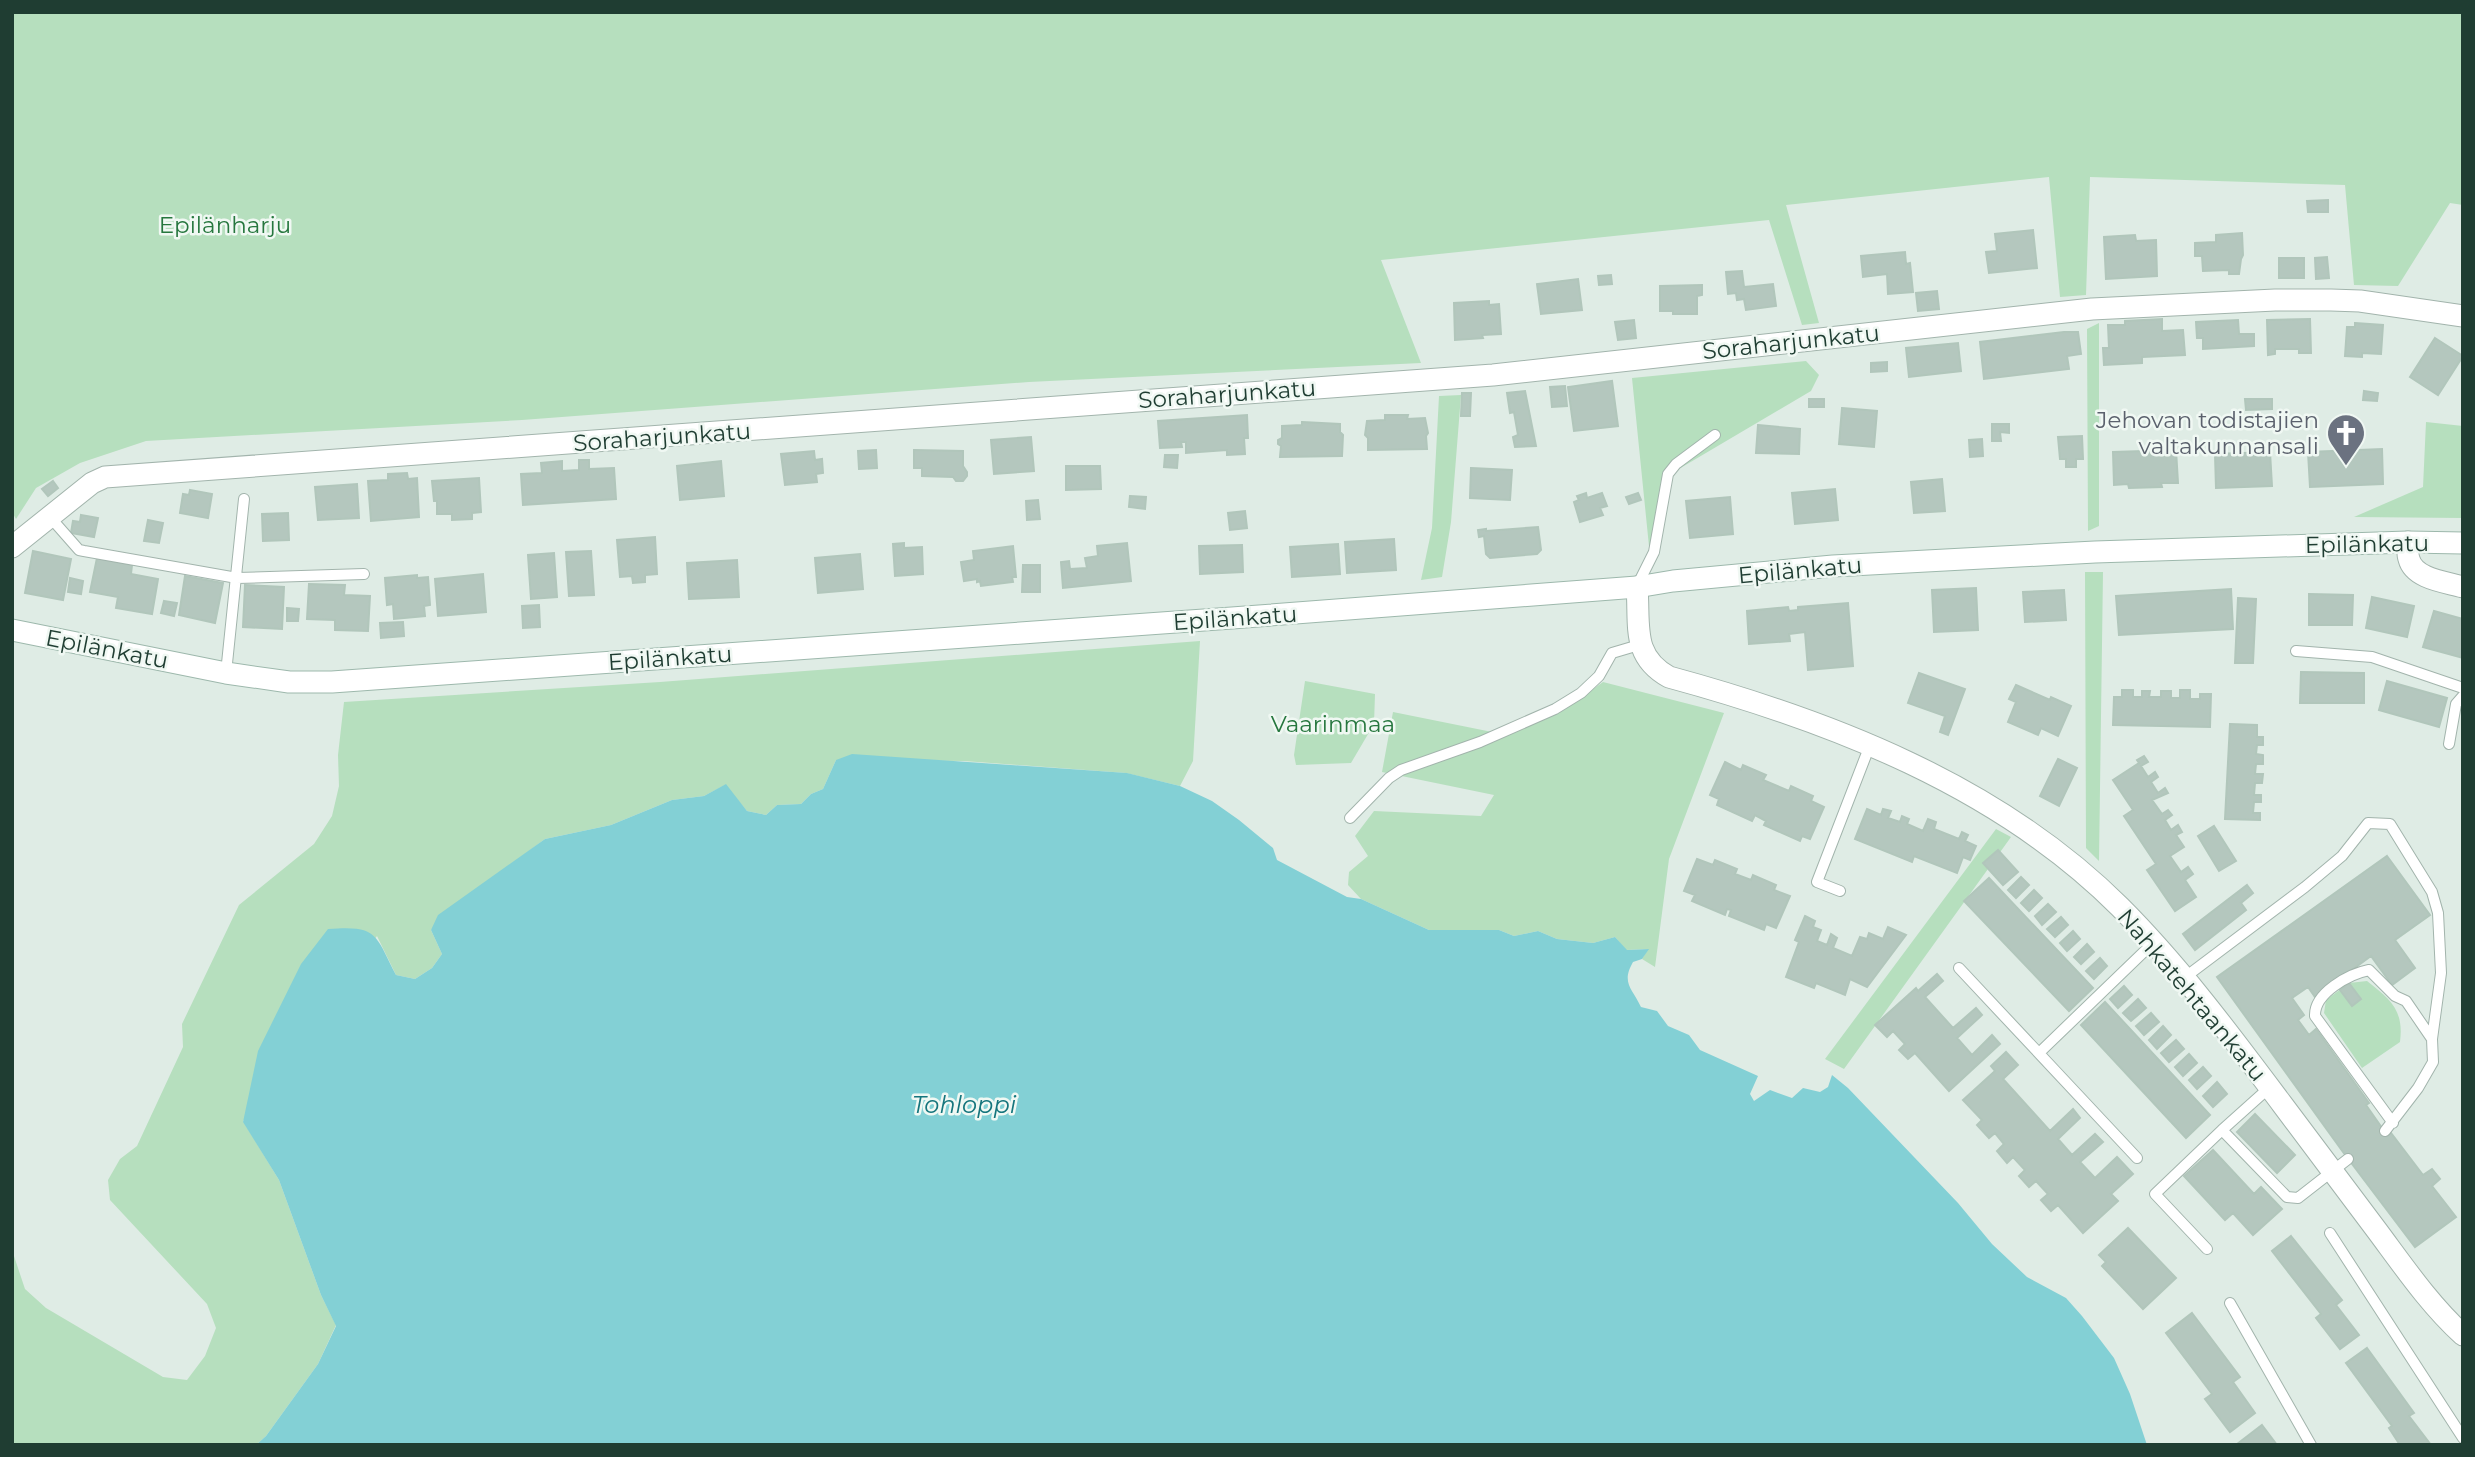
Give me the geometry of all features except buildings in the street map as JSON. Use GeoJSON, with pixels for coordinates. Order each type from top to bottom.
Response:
{"type":"FeatureCollection","features":[{"type":"Feature","properties":{"kind":"street","name":"Soraharjunkatu"},"geometry":{"type":"LineString","coordinates":[[12,547],[92,483],[105,477],[1493,375],[2092,309],[2275,300],[2331,300],[2360,301],[2463,316]]}},
{"type":"Feature","properties":{"kind":"street","name":"Epilänkatu"},"geometry":{"type":"LineString","coordinates":[[12,630],[226,673],[289,682],[355,681],[1637,587],[1673,581],[1847,565],[2095,552],[2408,542],[2463,543]]}},
{"type":"Feature","properties":{"kind":"street"},"geometry":{"type":"LineString","coordinates":[[2408,542],[2409,559],[2413,569],[2423,575],[2463,587]]}},
{"type":"Feature","properties":{"kind":"street"},"geometry":{"type":"LineString","coordinates":[[1637,587],[1639,645]]}},
{"type":"Feature","properties":{"kind":"street","name":"Nahkatehtaankatu"},"geometry":{"type":"LineString","coordinates":[[1639,645],[1654,667],[1669,677],[1748,700],[1870,745],[1965,791],[2029,832],[2109,897],[2184,978],[2270,1087],[2341,1165],[2400,1261],[2463,1335]]}},
{"type":"Feature","properties":{"kind":"lane"},"geometry":{"type":"LineString","coordinates":[[1637,587],[1654,552],[1668,474],[1676,464],[1716,435]]}},
{"type":"Feature","properties":{"kind":"lane"},"geometry":{"type":"LineString","coordinates":[[226,673],[244,499]]}},
{"type":"Feature","properties":{"kind":"lane"},"geometry":{"type":"LineString","coordinates":[[50,517],[79,550],[237,578],[364,574]]}},
{"type":"Feature","properties":{"kind":"lane"},"geometry":{"type":"LineString","coordinates":[[1350,818],[1389,778],[1401,770],[1480,742],[1555,709],[1581,693],[1599,676],[1612,653],[1639,645]]}},
{"type":"Feature","properties":{"kind":"lane"},"geometry":{"type":"LineString","coordinates":[[2296,651],[2372,657],[2463,688]]}},
{"type":"Feature","properties":{"kind":"lane"},"geometry":{"type":"LineString","coordinates":[[2449,744],[2456,704],[2463,696]]}},
{"type":"Feature","properties":{"kind":"lane"},"geometry":{"type":"LineString","coordinates":[[1840,891],[1817,882],[1870,745]]}},
{"type":"Feature","properties":{"kind":"lane"},"geometry":{"type":"LineString","coordinates":[[2184,978],[2342,856],[2368,823],[2390,824],[2432,892],[2438,914],[2441,973],[2432,1039],[2433,1062],[2418,1088],[2396,1113],[2388,1127],[2315,1016],[2315,1007],[2321,998],[2348,978],[2370,970],[2395,996],[2406,1001],[2432,1039]]}},
{"type":"Feature","properties":{"kind":"lane"},"geometry":{"type":"LineString","coordinates":[[2039,1053],[2153,943]]}},
{"type":"Feature","properties":{"kind":"lane"},"geometry":{"type":"LineString","coordinates":[[1959,968],[2137,1158]]}},
{"type":"Feature","properties":{"kind":"lane"},"geometry":{"type":"LineString","coordinates":[[2207,1249],[2155,1194],[2270,1087]]}},
{"type":"Feature","properties":{"kind":"lane"},"geometry":{"type":"LineString","coordinates":[[2222,1130],[2287,1197],[2298,1198],[2341,1165]]}},
{"type":"Feature","properties":{"kind":"lane"},"geometry":{"type":"LineString","coordinates":[[2330,1233],[2463,1438]]}},
{"type":"Feature","properties":{"kind":"lane"},"geometry":{"type":"LineString","coordinates":[[2230,1303],[2311,1445]]}},
{"type":"Feature","properties":{"kind":"green space","name":"Epilänharju"},"geometry":{"type":"Polygon","coordinates":[[[12,12],[2463,12],[2463,205],[2450,203],[2398,286],[2354,285],[2345,185],[2090,177],[2086,295],[2060,297],[2049,177],[1786,205],[1819,323],[1802,325],[1769,220],[1381,260],[1421,363],[1029,382],[522,420],[146,441],[80,463],[36,488],[16,519],[12,512],[12,12]]]}},
{"type":"Feature","properties":{"kind":"green space"},"geometry":{"type":"Polygon","coordinates":[[[2099,323],[2099,526],[2088,531],[2087,329],[2099,323]]]}},
{"type":"Feature","properties":{"kind":"green space"},"geometry":{"type":"Polygon","coordinates":[[[1806,361],[1819,375],[1811,391],[1672,473],[1650,556],[1632,378],[1806,361]]]}},
{"type":"Feature","properties":{"kind":"green space"},"geometry":{"type":"Polygon","coordinates":[[[1461,395],[1451,522],[1442,577],[1421,580],[1432,528],[1439,396],[1461,395]]]}},
{"type":"Feature","properties":{"kind":"green space"},"geometry":{"type":"Polygon","coordinates":[[[2426,422],[2463,426],[2463,518],[2354,517],[2423,487],[2426,422]]]}},
{"type":"Feature","properties":{"kind":"green space"},"geometry":{"type":"Polygon","coordinates":[[[2085,572],[2103,572],[2099,861],[2086,848],[2085,572]]]}},
{"type":"Feature","properties":{"kind":"green space"},"geometry":{"type":"Polygon","coordinates":[[[1200,641],[1193,761],[1180,786],[1126,773],[964,761],[836,760],[823,789],[811,794],[801,804],[777,805],[766,815],[747,811],[725,785],[704,796],[672,800],[611,825],[545,839],[495,876],[431,930],[442,954],[432,968],[415,979],[396,975],[377,936],[243,1121],[279,1180],[321,1295],[336,1325],[318,1364],[266,1436],[256,1445],[12,1445],[12,1250],[25,1289],[46,1308],[163,1377],[187,1380],[205,1356],[216,1328],[207,1304],[110,1200],[108,1180],[120,1159],[137,1146],[183,1047],[182,1024],[239,905],[314,844],[332,816],[339,786],[338,755],[344,702],[660,682],[1200,641]]]}},
{"type":"Feature","properties":{"kind":"green space","name":"Vaarinmaa"},"geometry":{"type":"Polygon","coordinates":[[[1305,681],[1375,694],[1374,724],[1351,763],[1296,765],[1294,755],[1305,681]]]}},
{"type":"Feature","properties":{"kind":"green space"},"geometry":{"type":"Polygon","coordinates":[[[1603,682],[1724,713],[1669,859],[1655,967],[1642,959],[1648,949],[1626,950],[1615,937],[1593,943],[1557,939],[1538,931],[1514,936],[1499,930],[1429,930],[1361,899],[1348,885],[1349,872],[1368,856],[1355,836],[1374,811],[1481,816],[1494,795],[1382,772],[1393,712],[1507,735],[1564,710],[1603,682]]]}},
{"type":"Feature","properties":{"kind":"green space"},"geometry":{"type":"Polygon","coordinates":[[[1996,829],[2011,837],[1844,1069],[1825,1059],[1996,829]]]}},
{"type":"Feature","properties":{"kind":"green space"},"geometry":{"type":"Polygon","coordinates":[[[2367,981],[2394,1007],[2401,1031],[2400,1042],[2362,1068],[2324,1013],[2326,1000],[2349,983],[2367,981]]]}},
{"type":"Feature","properties":{"kind":"water","name":"Tohloppi"},"geometry":{"type":"Polygon","coordinates":[[[852,754],[1127,773],[1180,786],[1212,801],[1273,848],[1277,860],[1347,897],[1361,899],[1429,930],[1499,930],[1514,936],[1538,931],[1557,939],[1593,943],[1615,937],[1627,950],[1649,949],[1642,959],[1633,962],[1628,975],[1629,985],[1641,1007],[1657,1011],[1668,1026],[1689,1035],[1700,1050],[1758,1076],[1750,1094],[1754,1101],[1770,1090],[1792,1098],[1803,1088],[1820,1092],[1828,1087],[1832,1075],[1848,1088],[1958,1203],[1992,1244],[2027,1277],[2066,1298],[2114,1358],[2130,1394],[2147,1445],[256,1445],[266,1436],[318,1364],[336,1326],[321,1295],[279,1180],[243,1122],[258,1051],[301,964],[328,929],[357,929],[373,935],[396,975],[415,979],[432,968],[442,954],[431,930],[438,915],[545,839],[611,825],[672,800],[704,796],[726,784],[747,811],[766,815],[777,805],[801,804],[811,794],[823,789],[836,760],[852,754]]]}},
{"type":"Feature","properties":{"kind":"place","name":"Jehovan todistajien valtakunnansali"},"geometry":{"type":"Point","coordinates":[2346,467]}}]}
